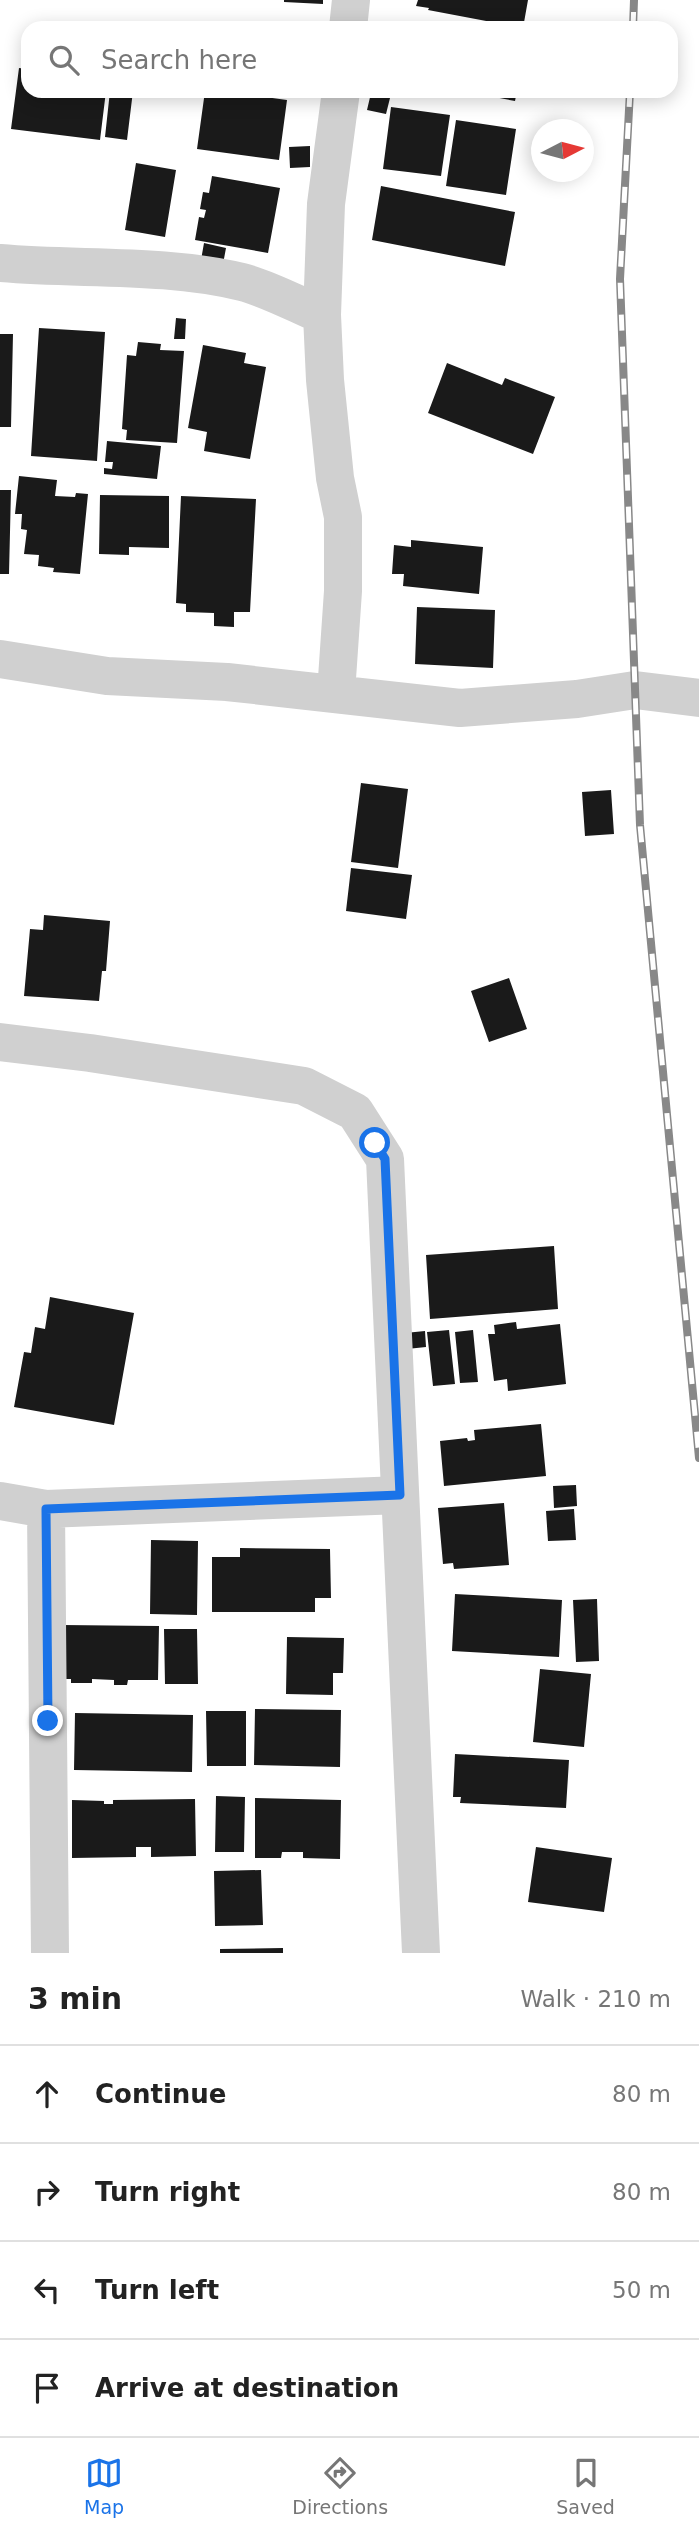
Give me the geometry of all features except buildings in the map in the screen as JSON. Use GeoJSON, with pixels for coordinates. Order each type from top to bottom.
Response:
{"type":"FeatureCollection","features":[{"type":"Feature","properties":{"kind":"street"},"geometry":{"type":"LineString","coordinates":[[349,21],[351,0]]}},
{"type":"Feature","properties":{"kind":"street"},"geometry":{"type":"LineString","coordinates":[[336,693],[343,591],[343,517],[333,455],[322,315],[326,204],[340,98]]}},
{"type":"Feature","properties":{"kind":"street"},"geometry":{"type":"LineString","coordinates":[[0,263],[51,268],[110,267],[181,272],[243,282],[322,315]]}},
{"type":"Feature","properties":{"kind":"street"},"geometry":{"type":"LineString","coordinates":[[0,659],[107,676],[227,682],[460,708],[577,699],[635,690],[699,698]]}},
{"type":"Feature","properties":{"kind":"street"},"geometry":{"type":"LineString","coordinates":[[0,1042],[90,1052],[304,1086],[355,1112],[385,1159],[421,1953]]}},
{"type":"Feature","properties":{"kind":"street"},"geometry":{"type":"LineString","coordinates":[[0,1501],[46,1509],[400,1495]]}},
{"type":"Feature","properties":{"kind":"street"},"geometry":{"type":"LineString","coordinates":[[46,1509],[50,1953]]}},
{"type":"Feature","properties":{"kind":"railway"},"geometry":{"type":"LineString","coordinates":[[633,21],[634,0]]}},
{"type":"Feature","properties":{"kind":"railway"},"geometry":{"type":"LineString","coordinates":[[630,98],[620,279],[640,825],[699,1458]]}},
{"type":"Feature","properties":{"kind":"route"},"geometry":{"type":"LineString","coordinates":[[48,1721],[46,1509],[400,1495],[385,1159],[375,1143]]}}]}
